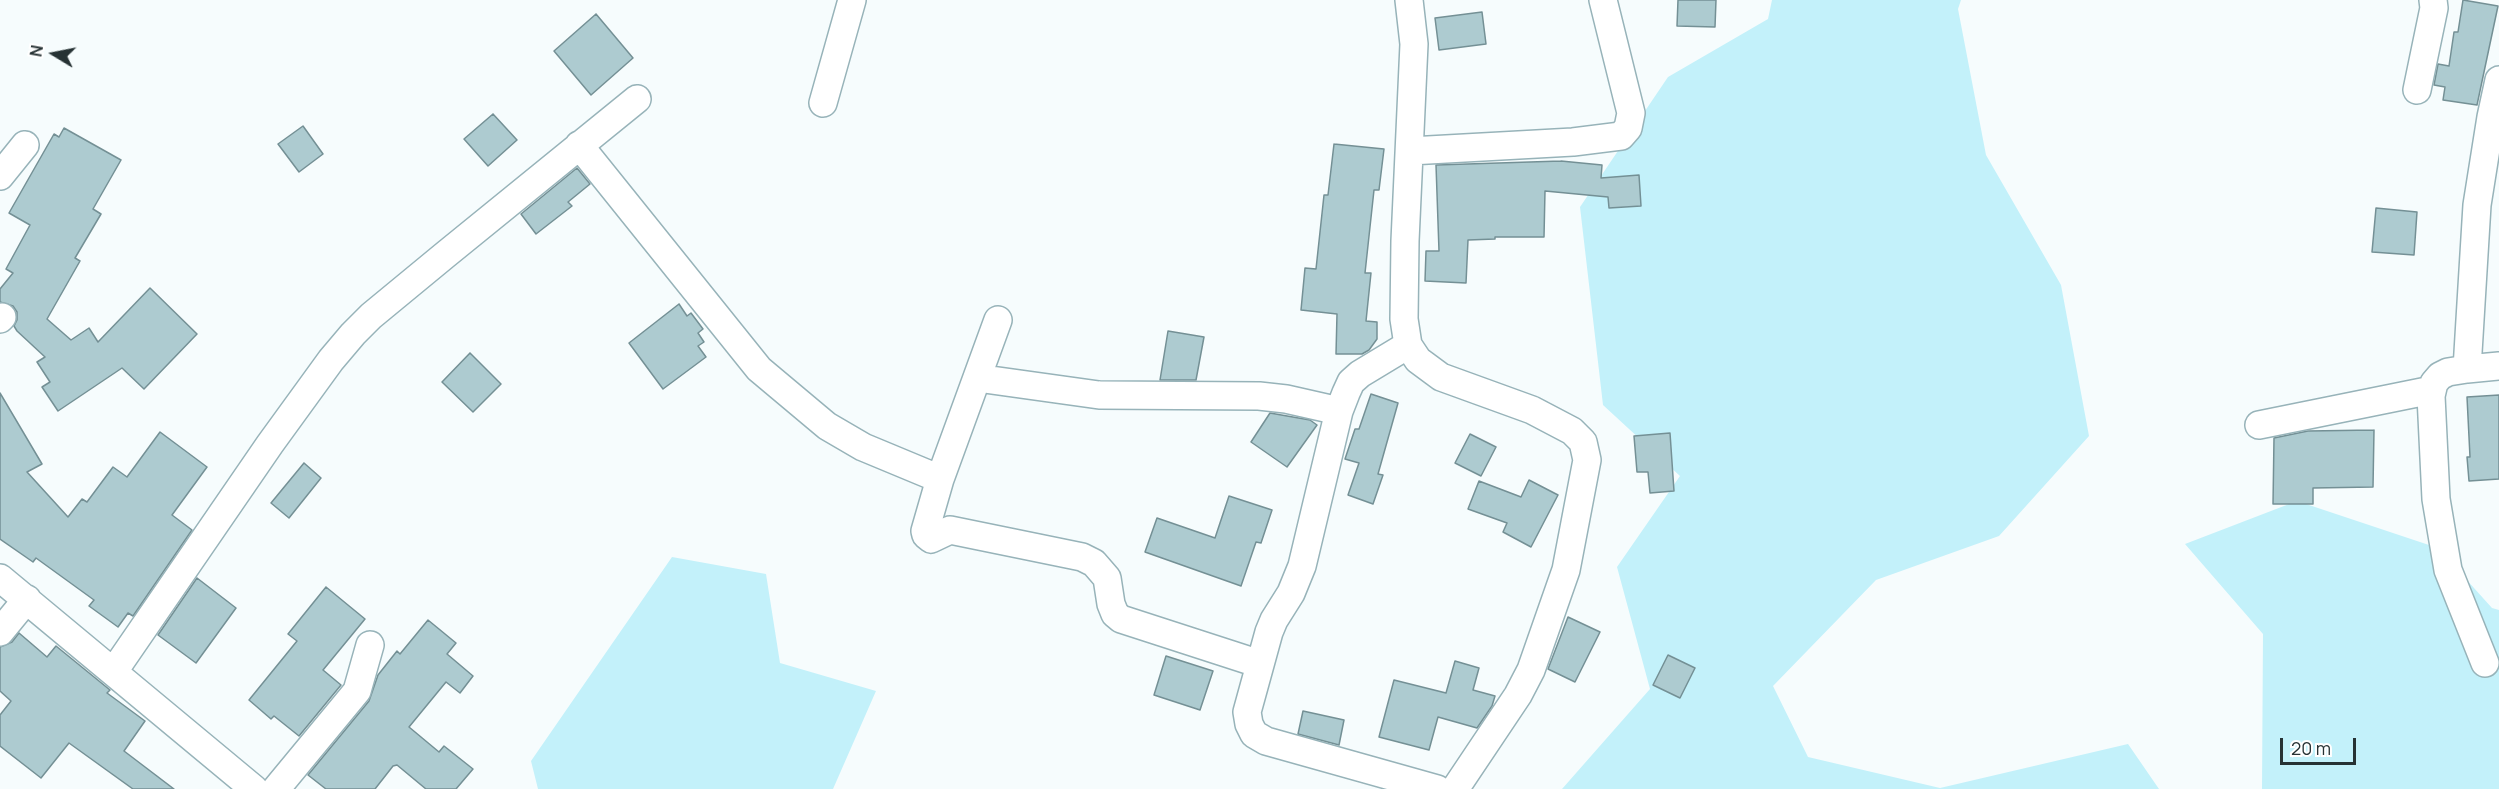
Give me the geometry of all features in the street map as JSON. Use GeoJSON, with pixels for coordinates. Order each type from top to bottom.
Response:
{"type":"FeatureCollection","features":[{"type":"Feature","properties":{"kind":"street"},"geometry":{"type":"LineString","coordinates":[[823,104],[852,0]]}},
{"type":"Feature","properties":{"kind":"street"},"geometry":{"type":"LineString","coordinates":[[1409,0],[1414,44],[1405,241],[1404,319],[1408,345],[1418,360],[1441,377],[1532,410],[1572,431],[1583,442],[1587,460],[1566,570],[1531,670],[1518,695],[1455,789]]}},
{"type":"Feature","properties":{"kind":"street"},"geometry":{"type":"LineString","coordinates":[[1410,151],[1573,142],[1621,136],[1628,128],[1631,114],[1603,0]]}},
{"type":"Feature","properties":{"kind":"street"},"geometry":{"type":"LineString","coordinates":[[2417,90],[2433,0]]}},
{"type":"Feature","properties":{"kind":"street"},"geometry":{"type":"LineString","coordinates":[[2467,369],[2477,205],[2499,81]]}},
{"type":"Feature","properties":{"kind":"street"},"geometry":{"type":"LineString","coordinates":[[114,671],[270,444],[331,360],[353,334],[371,316],[638,99]]}},
{"type":"Feature","properties":{"kind":"street"},"geometry":{"type":"LineString","coordinates":[[0,176],[25,145]]}},
{"type":"Feature","properties":{"kind":"street"},"geometry":{"type":"LineString","coordinates":[[579,146],[759,369],[827,426],[863,447],[940,479]]}},
{"type":"Feature","properties":{"kind":"street"},"geometry":{"type":"LineString","coordinates":[[998,320],[940,479],[925,531],[928,538],[950,530],[1082,557],[1094,562],[1107,578],[1111,604],[1115,614],[1121,620],[1260,664]]}},
{"type":"Feature","properties":{"kind":"street"},"geometry":{"type":"LineString","coordinates":[[1408,345],[1360,374],[1352,382],[1339,411],[1302,566],[1291,593],[1274,620],[1247,712],[1254,734],[1266,741],[1437,789]]}},
{"type":"Feature","properties":{"kind":"street"},"geometry":{"type":"LineString","coordinates":[[2485,663],[2448,570],[2436,499],[2432,390],[2440,376],[2448,372],[2499,366]]}},
{"type":"Feature","properties":{"kind":"street"},"geometry":{"type":"LineString","coordinates":[[977,378],[1099,396],[1259,396],[1286,399],[1339,411]]}},
{"type":"Feature","properties":{"kind":"street"},"geometry":{"type":"LineString","coordinates":[[2259,425],[2432,390]]}},
{"type":"Feature","properties":{"kind":"street"},"geometry":{"type":"LineString","coordinates":[[0,578],[254,789]]}},
{"type":"Feature","properties":{"kind":"street"},"geometry":{"type":"LineString","coordinates":[[0,632],[27,599]]}},
{"type":"Feature","properties":{"kind":"street"},"geometry":{"type":"LineString","coordinates":[[276,789],[357,691],[370,645]]}},
{"type":"Feature","properties":{"kind":"shaded area"},"geometry":{"type":"Polygon","coordinates":[[[1772,0],[1961,0],[1958,9],[1986,155],[2061,285],[2089,436],[1999,536],[1876,580],[1773,686],[1808,757],[1940,788],[2128,744],[2159,789],[1562,789],[1650,689],[1617,567],[1680,476],[1603,405],[1580,207],[1668,77],[1768,19],[1772,0]]]}},
{"type":"Feature","properties":{"kind":"shaded area"},"geometry":{"type":"Polygon","coordinates":[[[2297,501],[2438,548],[2492,608],[2499,610],[2499,789],[2262,789],[2263,634],[2185,544],[2297,501]]]}},
{"type":"Feature","properties":{"kind":"shaded area"},"geometry":{"type":"Polygon","coordinates":[[[672,557],[766,574],[780,663],[876,691],[833,789],[538,789],[531,761],[672,557]]]}},
{"type":"Feature","properties":{"kind":"building"},"geometry":{"type":"Polygon","coordinates":[[[1678,0],[1716,0],[1715,27],[1677,26],[1678,0]]]}},
{"type":"Feature","properties":{"kind":"building"},"geometry":{"type":"Polygon","coordinates":[[[2463,0],[2498,6],[2477,105],[2443,100],[2445,87],[2434,85],[2438,64],[2449,66],[2454,32],[2458,32],[2463,0]]]}},
{"type":"Feature","properties":{"kind":"building"},"geometry":{"type":"Polygon","coordinates":[[[1482,12],[1486,44],[1439,50],[1435,18],[1482,12]]]}},
{"type":"Feature","properties":{"kind":"building"},"geometry":{"type":"Polygon","coordinates":[[[596,14],[633,58],[591,95],[554,51],[596,14]]]}},
{"type":"Feature","properties":{"kind":"building"},"geometry":{"type":"Polygon","coordinates":[[[493,114],[517,140],[488,166],[464,139],[493,114]]]}},
{"type":"Feature","properties":{"kind":"building"},"geometry":{"type":"Polygon","coordinates":[[[303,126],[323,154],[299,172],[278,144],[303,126]]]}},
{"type":"Feature","properties":{"kind":"building"},"geometry":{"type":"Polygon","coordinates":[[[64,128],[121,160],[93,209],[101,214],[75,258],[80,261],[47,319],[71,340],[89,328],[98,342],[150,288],[197,334],[144,389],[122,368],[58,411],[42,387],[50,382],[37,362],[45,357],[17,331],[14,326],[17,312],[13,306],[0,302],[0,289],[13,273],[6,269],[30,225],[9,213],[54,134],[59,137],[64,128]]]}},
{"type":"Feature","properties":{"kind":"building"},"geometry":{"type":"Polygon","coordinates":[[[1334,144],[1384,149],[1379,190],[1374,190],[1365,273],[1371,273],[1366,321],[1377,322],[1377,339],[1369,350],[1362,354],[1336,354],[1337,314],[1301,310],[1305,268],[1316,269],[1324,195],[1328,195],[1334,144]]]}},
{"type":"Feature","properties":{"kind":"building"},"geometry":{"type":"Polygon","coordinates":[[[1561,161],[1602,165],[1601,178],[1639,175],[1641,206],[1609,208],[1608,197],[1545,191],[1544,237],[1495,237],[1495,239],[1468,240],[1466,283],[1425,281],[1426,251],[1439,251],[1436,165],[1561,161]]]}},
{"type":"Feature","properties":{"kind":"building"},"geometry":{"type":"Polygon","coordinates":[[[577,168],[590,184],[568,202],[572,206],[536,234],[521,214],[577,168]]]}},
{"type":"Feature","properties":{"kind":"building"},"geometry":{"type":"Polygon","coordinates":[[[2376,208],[2417,212],[2414,255],[2372,252],[2376,208]]]}},
{"type":"Feature","properties":{"kind":"building"},"geometry":{"type":"Polygon","coordinates":[[[679,304],[687,316],[691,313],[703,329],[698,333],[704,342],[698,346],[706,357],[663,389],[629,343],[679,304]]]}},
{"type":"Feature","properties":{"kind":"building"},"geometry":{"type":"Polygon","coordinates":[[[1168,331],[1204,337],[1196,380],[1160,380],[1168,331]]]}},
{"type":"Feature","properties":{"kind":"building"},"geometry":{"type":"Polygon","coordinates":[[[470,353],[501,384],[473,412],[442,382],[470,353]]]}},
{"type":"Feature","properties":{"kind":"building"},"geometry":{"type":"Polygon","coordinates":[[[0,393],[42,464],[27,472],[68,517],[82,499],[87,502],[113,467],[127,477],[160,432],[207,467],[172,515],[192,530],[133,616],[128,613],[118,627],[89,606],[94,600],[36,558],[33,562],[0,539],[0,393]]]}},
{"type":"Feature","properties":{"kind":"building"},"geometry":{"type":"Polygon","coordinates":[[[1371,394],[1398,403],[1378,474],[1383,475],[1373,504],[1348,495],[1359,463],[1345,459],[1355,429],[1359,429],[1371,394]]]}},
{"type":"Feature","properties":{"kind":"building"},"geometry":{"type":"Polygon","coordinates":[[[2499,395],[2499,479],[2469,481],[2467,397],[2499,395]]]}},
{"type":"Feature","properties":{"kind":"building"},"geometry":{"type":"Polygon","coordinates":[[[1270,413],[1310,420],[1317,425],[1287,467],[1251,442],[1270,413]]]}},
{"type":"Feature","properties":{"kind":"building"},"geometry":{"type":"Polygon","coordinates":[[[2374,430],[2373,487],[2313,488],[2313,504],[2273,504],[2274,438],[2308,431],[2374,430]]]}},
{"type":"Feature","properties":{"kind":"building"},"geometry":{"type":"Polygon","coordinates":[[[1670,433],[1674,491],[1650,493],[1648,472],[1637,472],[1634,436],[1670,433]]]}},
{"type":"Feature","properties":{"kind":"building"},"geometry":{"type":"Polygon","coordinates":[[[1470,434],[1496,447],[1481,476],[1455,463],[1470,434]]]}},
{"type":"Feature","properties":{"kind":"building"},"geometry":{"type":"Polygon","coordinates":[[[304,463],[321,478],[289,518],[271,503],[304,463]]]}},
{"type":"Feature","properties":{"kind":"building"},"geometry":{"type":"Polygon","coordinates":[[[1529,480],[1558,495],[1531,547],[1503,532],[1507,523],[1468,509],[1479,481],[1521,497],[1529,480]]]}},
{"type":"Feature","properties":{"kind":"building"},"geometry":{"type":"Polygon","coordinates":[[[1229,496],[1272,510],[1261,543],[1256,542],[1241,586],[1145,552],[1157,518],[1215,538],[1229,496]]]}},
{"type":"Feature","properties":{"kind":"building"},"geometry":{"type":"Polygon","coordinates":[[[197,578],[236,608],[196,663],[158,635],[197,578]]]}},
{"type":"Feature","properties":{"kind":"building"},"geometry":{"type":"Polygon","coordinates":[[[326,587],[365,619],[323,670],[341,685],[299,736],[274,716],[271,719],[249,700],[297,641],[288,634],[326,587]]]}},
{"type":"Feature","properties":{"kind":"building"},"geometry":{"type":"Polygon","coordinates":[[[1568,617],[1600,632],[1575,682],[1548,669],[1568,617]]]}},
{"type":"Feature","properties":{"kind":"building"},"geometry":{"type":"Polygon","coordinates":[[[428,620],[456,643],[447,654],[473,676],[460,693],[446,682],[409,727],[439,752],[444,746],[473,769],[456,789],[426,789],[397,765],[393,766],[375,789],[326,789],[308,775],[369,701],[378,675],[397,651],[400,654],[428,620]]]}},
{"type":"Feature","properties":{"kind":"building"},"geometry":{"type":"Polygon","coordinates":[[[19,633],[47,657],[56,646],[110,690],[107,693],[145,721],[124,751],[174,789],[133,789],[69,743],[41,778],[0,746],[0,715],[11,701],[0,691],[0,647],[12,642],[19,633]]]}},
{"type":"Feature","properties":{"kind":"building"},"geometry":{"type":"Polygon","coordinates":[[[1668,655],[1695,668],[1680,698],[1653,685],[1668,655]]]}},
{"type":"Feature","properties":{"kind":"building"},"geometry":{"type":"Polygon","coordinates":[[[1166,656],[1213,671],[1200,710],[1154,695],[1166,656]]]}},
{"type":"Feature","properties":{"kind":"building"},"geometry":{"type":"Polygon","coordinates":[[[1455,661],[1479,668],[1473,690],[1495,696],[1492,706],[1477,728],[1438,717],[1429,750],[1379,737],[1394,680],[1446,693],[1455,661]]]}},
{"type":"Feature","properties":{"kind":"building"},"geometry":{"type":"Polygon","coordinates":[[[1303,711],[1344,720],[1339,745],[1298,734],[1303,711]]]}}]}
